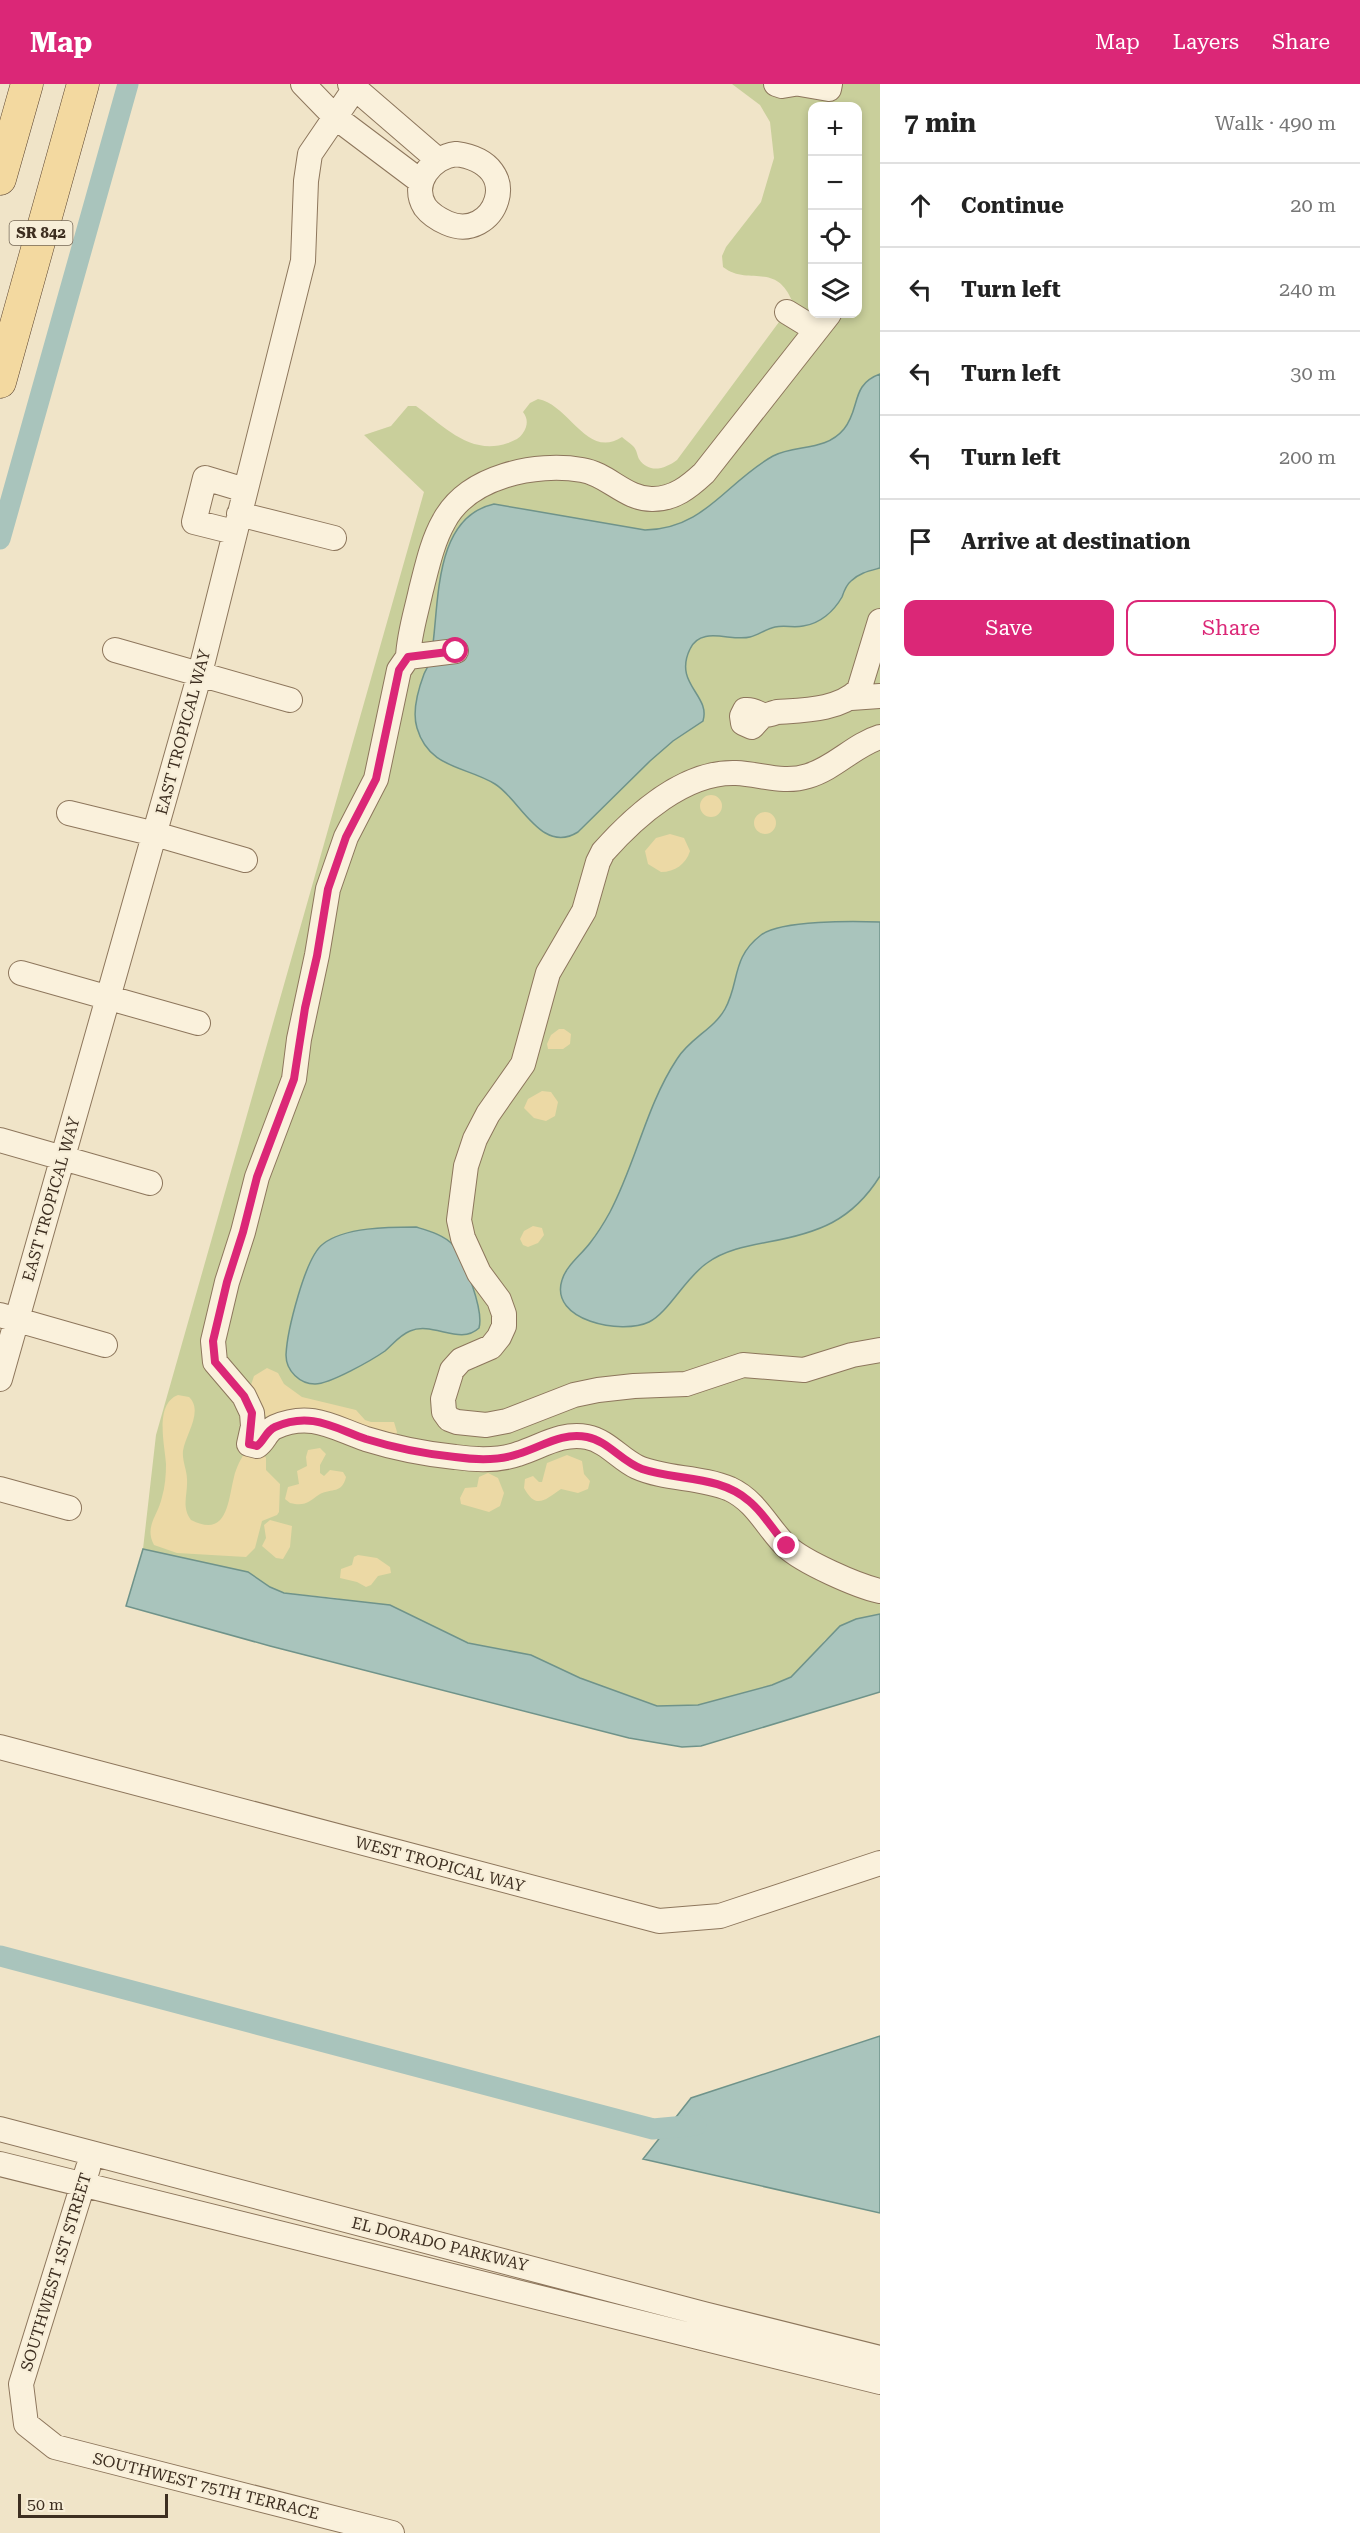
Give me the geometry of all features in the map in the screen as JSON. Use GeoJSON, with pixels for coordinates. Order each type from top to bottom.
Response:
{"type":"FeatureCollection","features":[{"type":"Feature","properties":{"kind":"main road"},"geometry":{"type":"LineString","coordinates":[[0,179],[27,84]]}},
{"type":"Feature","properties":{"kind":"main road","name":"SR 842"},"geometry":{"type":"LineString","coordinates":[[0,382],[82,84]]}},
{"type":"Feature","properties":{"kind":"street"},"geometry":{"type":"LineString","coordinates":[[303,84],[335,117],[420,181]]}},
{"type":"Feature","properties":{"kind":"street"},"geometry":{"type":"LineString","coordinates":[[776,84],[782,86],[794,84]]}},
{"type":"Feature","properties":{"kind":"street"},"geometry":{"type":"LineString","coordinates":[[800,84],[830,93]]}},
{"type":"Feature","properties":{"kind":"street"},"geometry":{"type":"LineString","coordinates":[[352,86],[437,159]]}},
{"type":"Feature","properties":{"kind":"street","name":"EAST TROPICAL WAY"},"geometry":{"type":"LineString","coordinates":[[0,1379],[8,1318],[63,1158],[200,673],[303,261],[306,181],[310,154],[335,117],[352,86]]}},
{"type":"Feature","properties":{"kind":"street"},"geometry":{"type":"LineString","coordinates":[[456,154],[470,156],[481,161],[494,176],[498,185],[495,207],[486,218],[472,224],[451,225],[437,219],[423,204],[420,195],[420,181],[437,159],[456,154]]}},
{"type":"Feature","properties":{"kind":"street"},"geometry":{"type":"LineString","coordinates":[[787,312],[805,323],[824,319]]}},
{"type":"Feature","properties":{"kind":"street"},"geometry":{"type":"LineString","coordinates":[[416,656],[412,625],[434,546],[444,519],[460,502],[477,489],[495,480],[544,468],[586,470],[640,498],[669,497],[686,489],[704,473],[824,319]]}},
{"type":"Feature","properties":{"kind":"street"},"geometry":{"type":"LineString","coordinates":[[245,490],[205,478],[194,522],[237,523],[334,538]]}},
{"type":"Feature","properties":{"kind":"street"},"geometry":{"type":"LineString","coordinates":[[851,698],[859,690],[880,621]]}},
{"type":"Feature","properties":{"kind":"street"},"geometry":{"type":"LineString","coordinates":[[115,650],[290,700]]}},
{"type":"Feature","properties":{"kind":"street"},"geometry":{"type":"LineString","coordinates":[[456,651],[416,656],[399,670],[376,779],[346,837],[328,889],[317,956],[301,1029],[294,1079],[257,1177],[213,1341],[215,1362],[239,1390],[252,1413],[249,1444],[257,1446],[268,1431],[303,1420],[336,1426],[365,1438],[410,1450],[478,1459],[509,1457],[548,1440],[587,1437],[606,1446],[640,1468],[711,1482],[741,1494],[751,1502],[787,1546],[799,1556],[880,1591]]}},
{"type":"Feature","properties":{"kind":"street"},"geometry":{"type":"LineString","coordinates":[[763,715],[825,706],[851,698],[880,696]]}},
{"type":"Feature","properties":{"kind":"street"},"geometry":{"type":"LineString","coordinates":[[880,737],[808,777],[774,780],[730,773],[699,778],[678,787],[658,802],[603,852],[598,862],[585,911],[548,973],[523,1064],[488,1114],[475,1139],[466,1166],[459,1220],[463,1238],[478,1273],[499,1300],[504,1314],[504,1326],[499,1337],[490,1347],[461,1360],[452,1370],[443,1399],[444,1412],[449,1419],[457,1422],[486,1425],[507,1421],[574,1395],[598,1390],[686,1384],[743,1365],[804,1370],[852,1355],[880,1350]]}},
{"type":"Feature","properties":{"kind":"street"},"geometry":{"type":"LineString","coordinates":[[69,813],[155,834],[245,861]]}},
{"type":"Feature","properties":{"kind":"street"},"geometry":{"type":"LineString","coordinates":[[21,973],[198,1023]]}},
{"type":"Feature","properties":{"kind":"street"},"geometry":{"type":"LineString","coordinates":[[0,1140],[150,1183]]}},
{"type":"Feature","properties":{"kind":"street"},"geometry":{"type":"LineString","coordinates":[[8,1318],[105,1345]]}},
{"type":"Feature","properties":{"kind":"street"},"geometry":{"type":"LineString","coordinates":[[0,1489],[69,1508]]}},
{"type":"Feature","properties":{"kind":"street","name":"WEST TROPICAL WAY"},"geometry":{"type":"LineString","coordinates":[[0,1748],[659,1921],[720,1916],[880,1863]]}},
{"type":"Feature","properties":{"kind":"street","name":"EL DORADO PARKWAY"},"geometry":{"type":"LineString","coordinates":[[0,2129],[91,2155],[880,2358]]}},
{"type":"Feature","properties":{"kind":"street","name":"SOUTHWEST 1ST STREET"},"geometry":{"type":"LineString","coordinates":[[26,2424],[21,2384],[91,2155]]}},
{"type":"Feature","properties":{"kind":"street","name":"EL DORADO PARKWAY"},"geometry":{"type":"LineString","coordinates":[[0,2164],[880,2382]]}},
{"type":"Feature","properties":{"kind":"street"},"geometry":{"type":"LineString","coordinates":[[586,2309],[593,2285]]}},
{"type":"Feature","properties":{"kind":"street","name":"SOUTHWEST 75TH TERRACE"},"geometry":{"type":"LineString","coordinates":[[26,2424],[55,2447],[392,2533]]}},
{"type":"Feature","properties":{"kind":"green space"},"geometry":{"type":"Polygon","coordinates":[[[732,84],[880,84],[880,1614],[856,1619],[825,1640],[806,1664],[791,1677],[772,1685],[698,1705],[657,1706],[580,1678],[531,1655],[468,1643],[439,1630],[336,1598],[284,1593],[270,1587],[248,1572],[143,1549],[156,1435],[424,492],[364,435],[391,426],[408,406],[416,406],[458,437],[482,446],[494,446],[508,443],[521,435],[527,422],[523,412],[530,403],[538,399],[549,403],[588,437],[599,442],[610,442],[622,437],[634,448],[639,459],[647,467],[662,468],[677,460],[793,303],[779,282],[761,276],[733,273],[723,267],[722,256],[726,247],[761,202],[774,158],[770,122],[760,105],[732,84]]]}},
{"type":"Feature","properties":{"kind":"sand"},"geometry":{"type":"Polygon","coordinates":[[[707,795],[715,795],[722,802],[722,810],[715,817],[707,817],[700,810],[700,802],[707,795]]]}},
{"type":"Feature","properties":{"kind":"sand"},"geometry":{"type":"Polygon","coordinates":[[[761,812],[769,812],[776,819],[776,827],[769,834],[761,834],[754,827],[754,819],[761,812]]]}},
{"type":"Feature","properties":{"kind":"sand"},"geometry":{"type":"Polygon","coordinates":[[[670,834],[684,838],[690,851],[686,860],[679,866],[671,871],[661,872],[648,864],[645,851],[656,838],[670,834]]]}},
{"type":"Feature","properties":{"kind":"sand"},"geometry":{"type":"Polygon","coordinates":[[[559,1029],[564,1029],[571,1034],[570,1044],[563,1049],[548,1049],[547,1044],[551,1035],[559,1029]]]}},
{"type":"Feature","properties":{"kind":"sand"},"geometry":{"type":"Polygon","coordinates":[[[542,1091],[551,1092],[558,1102],[555,1116],[546,1121],[534,1118],[524,1108],[528,1099],[542,1091]]]}},
{"type":"Feature","properties":{"kind":"sand"},"geometry":{"type":"Polygon","coordinates":[[[533,1226],[542,1228],[544,1235],[538,1243],[528,1247],[523,1245],[520,1239],[524,1231],[533,1226]]]}},
{"type":"Feature","properties":{"kind":"sand"},"geometry":{"type":"Polygon","coordinates":[[[267,1368],[278,1373],[284,1384],[302,1397],[356,1410],[365,1420],[371,1422],[394,1422],[397,1432],[395,1438],[267,1418],[250,1388],[254,1376],[267,1368]]]}},
{"type":"Feature","properties":{"kind":"sand"},"geometry":{"type":"Polygon","coordinates":[[[178,1395],[189,1397],[195,1409],[183,1451],[187,1479],[186,1510],[191,1520],[203,1525],[212,1525],[219,1521],[228,1506],[236,1470],[246,1451],[263,1454],[266,1458],[266,1470],[280,1484],[279,1512],[262,1521],[255,1548],[246,1557],[177,1553],[154,1545],[151,1538],[151,1526],[160,1504],[166,1477],[163,1416],[171,1400],[178,1395]]]}},
{"type":"Feature","properties":{"kind":"sand"},"geometry":{"type":"Polygon","coordinates":[[[320,1448],[326,1454],[320,1465],[320,1473],[324,1476],[330,1470],[343,1472],[346,1477],[342,1486],[320,1494],[307,1503],[290,1503],[285,1499],[288,1487],[299,1484],[297,1471],[307,1466],[308,1450],[320,1448]]]}},
{"type":"Feature","properties":{"kind":"sand"},"geometry":{"type":"Polygon","coordinates":[[[567,1455],[582,1461],[584,1474],[590,1481],[588,1489],[578,1493],[561,1489],[541,1501],[528,1495],[524,1488],[525,1479],[533,1476],[542,1482],[547,1463],[567,1455]]]}},
{"type":"Feature","properties":{"kind":"sand"},"geometry":{"type":"Polygon","coordinates":[[[488,1473],[498,1478],[504,1493],[500,1506],[489,1512],[461,1504],[460,1498],[465,1488],[477,1487],[479,1477],[488,1473]]]}},
{"type":"Feature","properties":{"kind":"sand"},"geometry":{"type":"Polygon","coordinates":[[[270,1520],[292,1526],[290,1547],[283,1559],[276,1558],[262,1546],[266,1538],[264,1525],[270,1520]]]}},
{"type":"Feature","properties":{"kind":"sand"},"geometry":{"type":"Polygon","coordinates":[[[358,1555],[377,1558],[390,1567],[391,1573],[378,1576],[371,1585],[366,1587],[340,1578],[341,1569],[352,1565],[354,1557],[358,1555]]]}},
{"type":"Feature","properties":{"kind":"water"},"geometry":{"type":"Polygon","coordinates":[[[880,374],[880,568],[854,578],[846,586],[835,607],[815,623],[800,627],[775,627],[742,638],[709,636],[695,642],[686,661],[686,671],[702,704],[703,721],[673,741],[650,761],[578,832],[565,837],[553,836],[542,831],[495,784],[450,765],[430,752],[417,728],[416,701],[431,658],[442,568],[449,546],[459,527],[474,513],[494,504],[645,530],[666,528],[684,522],[714,502],[773,456],[819,444],[836,436],[849,421],[864,384],[880,374]]]}},
{"type":"Feature","properties":{"kind":"water"},"geometry":{"type":"Polygon","coordinates":[[[818,922],[880,922],[880,1176],[869,1191],[845,1214],[818,1229],[736,1249],[707,1263],[699,1269],[663,1311],[649,1322],[622,1327],[590,1321],[577,1315],[566,1306],[561,1294],[564,1275],[593,1240],[610,1212],[666,1077],[682,1052],[715,1022],[725,1009],[740,961],[751,944],[761,935],[784,926],[818,922]]]}},
{"type":"Feature","properties":{"kind":"water"},"geometry":{"type":"Polygon","coordinates":[[[416,1227],[445,1239],[458,1252],[476,1298],[479,1328],[463,1335],[428,1329],[410,1331],[379,1355],[340,1376],[315,1384],[299,1379],[288,1366],[287,1344],[298,1296],[316,1252],[332,1238],[355,1231],[416,1227]]]}},
{"type":"Feature","properties":{"kind":"water"},"geometry":{"type":"Polygon","coordinates":[[[143,1549],[248,1572],[270,1587],[284,1593],[390,1605],[468,1643],[531,1655],[580,1678],[657,1706],[698,1705],[772,1685],[791,1677],[840,1626],[856,1619],[880,1614],[880,1692],[701,1746],[682,1747],[629,1738],[270,1646],[126,1606],[143,1549]]]}},
{"type":"Feature","properties":{"kind":"water"},"geometry":{"type":"Polygon","coordinates":[[[880,2036],[880,2213],[643,2159],[691,2098],[880,2036]]]}},
{"type":"Feature","properties":{"kind":"waterway"},"geometry":{"type":"LineString","coordinates":[[0,539],[128,84]]}},
{"type":"Feature","properties":{"kind":"waterway"},"geometry":{"type":"LineString","coordinates":[[0,1956],[653,2129],[696,2125]]}},
{"type":"Feature","properties":{"kind":"route"},"geometry":{"type":"LineString","coordinates":[[456,651],[408,657],[399,670],[376,779],[346,837],[328,889],[317,956],[299,1039],[294,1079],[266,1149],[227,1282],[213,1341],[215,1362],[234,1383],[249,1406],[253,1419],[249,1444],[253,1446],[261,1443],[268,1431],[303,1420],[319,1421],[365,1438],[410,1450],[478,1459],[509,1457],[548,1440],[587,1437],[596,1440],[640,1468],[711,1482],[741,1494],[751,1502],[787,1546]]}}]}
